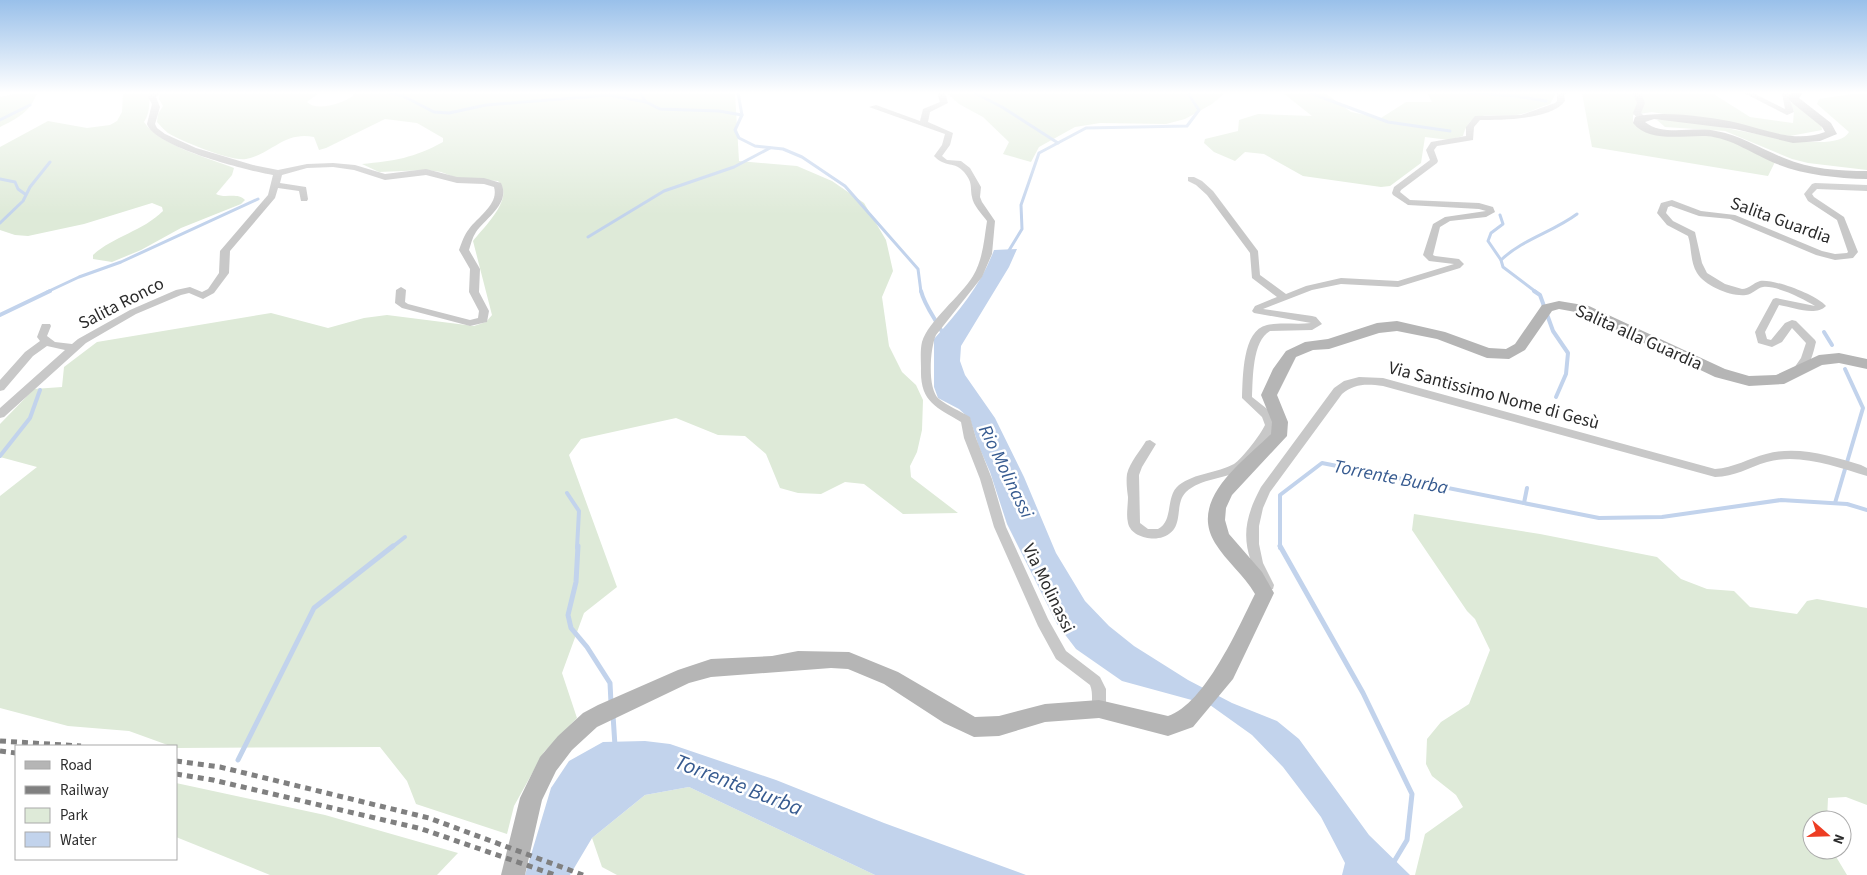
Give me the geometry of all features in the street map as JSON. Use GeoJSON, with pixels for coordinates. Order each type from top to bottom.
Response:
{"type":"FeatureCollection","features":[{"type":"Feature","properties":{"kind":"main road"},"geometry":{"type":"LineString","coordinates":[[1715,134],[1794,166],[1837,173],[1867,175]]}},
{"type":"Feature","properties":{"kind":"main road"},"geometry":{"type":"LineString","coordinates":[[1767,134],[1793,140],[1820,138],[1831,134]]}},
{"type":"Feature","properties":{"kind":"main road","name":"Salita alla Guardia"},"geometry":{"type":"LineString","coordinates":[[1265,593],[1255,577],[1222,539],[1216,525],[1221,498],[1242,468],[1279,436],[1280,422],[1269,395],[1281,369],[1291,354],[1310,345],[1341,341],[1377,328],[1397,326],[1440,335],[1487,354],[1509,354],[1520,347],[1547,308],[1566,306],[1584,309],[1730,376],[1749,381],[1779,380],[1799,368],[1819,360],[1839,358],[1867,364]]}},
{"type":"Feature","properties":{"kind":"main road"},"geometry":{"type":"LineString","coordinates":[[513,875],[532,798],[548,764],[565,742],[590,720],[684,676],[711,668],[772,665],[798,660],[831,659],[849,661],[891,678],[951,716],[974,727],[999,726],[1061,710],[1099,709],[1168,726],[1186,720],[1216,687],[1226,672],[1265,593]]}},
{"type":"Feature","properties":{"kind":"street"},"geometry":{"type":"LineString","coordinates":[[160,134],[189,148],[258,169],[278,173],[306,166],[333,165],[355,168],[385,177],[426,172],[457,180],[484,181],[498,185],[500,192],[495,206],[490,214],[472,229],[464,250],[475,269],[474,292],[484,311],[483,320],[478,323],[470,323],[405,306],[400,303],[401,290]]}},
{"type":"Feature","properties":{"kind":"street","name":"Via Molinassi"},"geometry":{"type":"LineString","coordinates":[[950,134],[946,145],[938,156],[945,162],[958,163],[967,170],[977,187],[976,196],[978,202],[991,221],[987,254],[977,277],[931,334],[926,357],[929,392],[934,401],[966,420],[970,438],[986,479],[1000,527],[1043,622],[1062,655],[1095,681],[1099,688],[1099,709]]}},
{"type":"Feature","properties":{"kind":"street"},"geometry":{"type":"LineString","coordinates":[[1150,444],[1136,466],[1133,475],[1134,524],[1137,528],[1148,534],[1161,532],[1170,526],[1174,520],[1175,502],[1182,490],[1242,468],[1271,425],[1267,415],[1247,398],[1249,362],[1257,334],[1262,329],[1268,328],[1312,327],[1317,324],[1312,319],[1278,316],[1257,311],[1258,308],[1308,288],[1341,281],[1393,284],[1407,282],[1458,266],[1458,263],[1453,259],[1435,259],[1429,256],[1429,242],[1436,226],[1448,219],[1490,213],[1490,209],[1479,206],[1408,202],[1396,193],[1397,189],[1434,161],[1430,150],[1434,144],[1470,138],[1470,134]]}},
{"type":"Feature","properties":{"kind":"street","name":"Salita Ronco"},"geometry":{"type":"LineString","coordinates":[[0,414],[74,348],[133,312],[179,292],[190,290],[203,296],[211,291],[224,273],[224,253],[272,196],[278,173]]}},
{"type":"Feature","properties":{"kind":"street"},"geometry":{"type":"LineString","coordinates":[[1191,179],[1199,183],[1210,193],[1255,253],[1255,276],[1284,297]]}},
{"type":"Feature","properties":{"kind":"street"},"geometry":{"type":"LineString","coordinates":[[275,185],[303,189],[304,199]]}},
{"type":"Feature","properties":{"kind":"street","name":"Salita Guardia"},"geometry":{"type":"LineString","coordinates":[[1799,368],[1806,359],[1811,342],[1799,328],[1792,323],[1787,326],[1777,342],[1772,344],[1762,341],[1760,332],[1776,301],[1816,309],[1821,306],[1818,302],[1767,284],[1758,285],[1746,292],[1720,286],[1705,277],[1700,271],[1692,234],[1670,223],[1661,214],[1661,209],[1664,205],[1672,203],[1699,213],[1732,218],[1769,231],[1812,250],[1843,257],[1850,256],[1853,252],[1841,219],[1811,200],[1808,194],[1816,186],[1867,188]]}},
{"type":"Feature","properties":{"kind":"street"},"geometry":{"type":"LineString","coordinates":[[46,326],[42,337],[46,342],[52,345],[74,348]]}},
{"type":"Feature","properties":{"kind":"street"},"geometry":{"type":"LineString","coordinates":[[0,387],[29,354],[46,342]]}},
{"type":"Feature","properties":{"kind":"street","name":"Via Santissimo Nome di Gesù"},"geometry":{"type":"LineString","coordinates":[[1265,593],[1268,584],[1251,546],[1251,532],[1258,504],[1265,490],[1338,391],[1348,383],[1359,380],[1392,384],[1715,473],[1730,474],[1754,461],[1772,456],[1840,462],[1867,472]]}},
{"type":"Feature","properties":{"kind":"green space"},"geometry":{"type":"Polygon","coordinates":[[[24,134],[156,134],[185,150],[234,168],[232,175],[216,194],[238,196],[245,200],[241,204],[181,228],[141,250],[112,262],[93,259],[93,255],[101,248],[155,218],[163,211],[162,207],[152,203],[84,224],[28,236],[15,235],[0,230],[0,147],[24,134]]]}},
{"type":"Feature","properties":{"kind":"green space"},"geometry":{"type":"Polygon","coordinates":[[[170,134],[355,134],[319,150],[314,137],[294,137],[263,153],[246,159],[230,157],[207,150],[170,134]]]}},
{"type":"Feature","properties":{"kind":"green space"},"geometry":{"type":"Polygon","coordinates":[[[436,134],[737,134],[739,161],[797,166],[832,181],[864,203],[886,240],[893,271],[882,297],[889,346],[902,372],[916,385],[923,400],[922,430],[917,452],[910,466],[911,477],[958,513],[903,514],[864,484],[845,482],[821,494],[798,493],[780,488],[766,454],[745,436],[718,435],[676,418],[581,439],[569,455],[617,587],[584,613],[562,673],[577,718],[544,752],[514,806],[507,834],[416,804],[407,781],[380,747],[178,748],[178,745],[168,745],[129,731],[68,726],[0,708],[0,496],[37,467],[0,457],[0,424],[34,389],[62,387],[64,367],[97,342],[271,313],[328,328],[364,318],[387,315],[474,326],[486,322],[492,315],[473,241],[501,203],[503,188],[498,181],[457,178],[441,172],[427,170],[379,172],[362,164],[394,160],[413,155],[443,142],[443,138],[436,134]]]}},
{"type":"Feature","properties":{"kind":"green space"},"geometry":{"type":"Polygon","coordinates":[[[1001,134],[1063,134],[1039,147],[1031,162],[1003,154],[1009,142],[1001,134]]]}},
{"type":"Feature","properties":{"kind":"green space"},"geometry":{"type":"Polygon","coordinates":[[[1226,134],[1464,134],[1463,136],[1449,140],[1425,137],[1421,163],[1390,186],[1381,187],[1303,176],[1264,154],[1245,152],[1235,161],[1214,152],[1204,143],[1205,139],[1226,134]]]}},
{"type":"Feature","properties":{"kind":"green space"},"geometry":{"type":"Polygon","coordinates":[[[1590,134],[1690,134],[1717,137],[1739,143],[1775,162],[1768,176],[1592,147],[1590,134]]]}},
{"type":"Feature","properties":{"kind":"green space"},"geometry":{"type":"Polygon","coordinates":[[[1732,134],[1754,134],[1817,142],[1837,140],[1846,134],[1867,134],[1867,170],[1808,163],[1792,159],[1732,134]]]}},
{"type":"Feature","properties":{"kind":"green space"},"geometry":{"type":"Polygon","coordinates":[[[1778,134],[1802,134],[1790,136],[1778,134]]]}},
{"type":"Feature","properties":{"kind":"green space"},"geometry":{"type":"Polygon","coordinates":[[[1414,514],[1540,534],[1657,557],[1681,579],[1707,589],[1734,591],[1750,607],[1797,614],[1807,601],[1817,599],[1867,608],[1867,805],[1846,797],[1828,798],[1827,810],[1802,810],[1802,860],[1838,860],[1847,875],[1415,875],[1425,834],[1463,807],[1456,795],[1432,776],[1426,764],[1427,739],[1441,722],[1469,704],[1490,650],[1475,619],[1467,611],[1412,530],[1414,514]]]}},
{"type":"Feature","properties":{"kind":"green space"},"geometry":{"type":"Polygon","coordinates":[[[178,783],[325,815],[458,853],[437,875],[270,875],[178,838],[178,783]]]}},
{"type":"Feature","properties":{"kind":"green space"},"geometry":{"type":"Polygon","coordinates":[[[689,787],[875,875],[617,875],[602,867],[592,838],[645,795],[689,787]]]}},
{"type":"Feature","properties":{"kind":"water"},"geometry":{"type":"Polygon","coordinates":[[[1017,249],[1009,267],[961,346],[960,361],[965,375],[995,418],[1024,477],[1056,553],[1085,601],[1109,626],[1134,646],[1188,680],[1232,703],[1277,721],[1299,739],[1369,835],[1410,875],[1342,875],[1345,863],[1321,817],[1283,767],[1252,735],[1210,705],[1122,681],[1076,649],[1057,624],[1007,524],[970,419],[959,409],[938,398],[934,387],[934,339],[961,308],[976,286],[994,250],[1017,249]]]}},
{"type":"Feature","properties":{"kind":"water"},"geometry":{"type":"Polygon","coordinates":[[[645,741],[670,744],[776,780],[884,823],[1026,875],[875,875],[689,787],[645,795],[592,838],[570,875],[525,875],[551,788],[569,761],[603,742],[645,741]]]}},
{"type":"Feature","properties":{"kind":"waterway"},"geometry":{"type":"LineString","coordinates":[[737,134],[739,138],[755,146],[783,149],[802,157],[845,186],[918,269],[921,292]]}},
{"type":"Feature","properties":{"kind":"waterway"},"geometry":{"type":"LineString","coordinates":[[1044,134],[1058,143]]}},
{"type":"Feature","properties":{"kind":"waterway","name":"Rio Molinassi"},"geometry":{"type":"LineString","coordinates":[[1058,143],[1075,134]]}},
{"type":"Feature","properties":{"kind":"waterway","name":"Rio Molinassi"},"geometry":{"type":"LineString","coordinates":[[1008,252],[1022,229],[1021,205],[1039,153],[1058,143]]}},
{"type":"Feature","properties":{"kind":"waterway"},"geometry":{"type":"LineString","coordinates":[[588,237],[664,191],[734,167],[770,148]]}},
{"type":"Feature","properties":{"kind":"waterway"},"geometry":{"type":"LineString","coordinates":[[0,223],[23,201],[30,187],[50,162]]}},
{"type":"Feature","properties":{"kind":"waterway"},"geometry":{"type":"LineString","coordinates":[[0,179],[15,182],[18,189],[25,194]]}},
{"type":"Feature","properties":{"kind":"waterway"},"geometry":{"type":"LineString","coordinates":[[47,292],[79,277],[121,262],[258,199]]}},
{"type":"Feature","properties":{"kind":"waterway"},"geometry":{"type":"LineString","coordinates":[[1501,260],[1519,246],[1577,214]]}},
{"type":"Feature","properties":{"kind":"waterway"},"geometry":{"type":"LineString","coordinates":[[1500,215],[1503,224],[1491,233],[1488,241],[1501,260]]}},
{"type":"Feature","properties":{"kind":"waterway"},"geometry":{"type":"LineString","coordinates":[[1501,260],[1503,267],[1536,292]]}},
{"type":"Feature","properties":{"kind":"waterway"},"geometry":{"type":"LineString","coordinates":[[0,315],[50,291]]}},
{"type":"Feature","properties":{"kind":"waterway"},"geometry":{"type":"LineString","coordinates":[[921,291],[943,334]]}},
{"type":"Feature","properties":{"kind":"waterway"},"geometry":{"type":"LineString","coordinates":[[1534,291],[1540,295],[1553,331],[1568,353],[1566,374],[1556,397]]}},
{"type":"Feature","properties":{"kind":"waterway"},"geometry":{"type":"LineString","coordinates":[[1824,332],[1832,345]]}},
{"type":"Feature","properties":{"kind":"waterway"},"geometry":{"type":"LineString","coordinates":[[1835,503],[1863,408],[1845,369]]}},
{"type":"Feature","properties":{"kind":"waterway"},"geometry":{"type":"LineString","coordinates":[[0,456],[30,418],[40,390]]}},
{"type":"Feature","properties":{"kind":"waterway","name":"Torrente Burba"},"geometry":{"type":"LineString","coordinates":[[1280,546],[1280,495],[1322,463],[1599,518],[1662,517],[1781,500],[1847,504],[1867,510]]}},
{"type":"Feature","properties":{"kind":"waterway"},"geometry":{"type":"LineString","coordinates":[[1524,503],[1527,488]]}},
{"type":"Feature","properties":{"kind":"waterway"},"geometry":{"type":"LineString","coordinates":[[567,493],[579,511],[577,548]]}},
{"type":"Feature","properties":{"kind":"waterway"},"geometry":{"type":"LineString","coordinates":[[391,548],[405,537]]}},
{"type":"Feature","properties":{"kind":"waterway"},"geometry":{"type":"LineString","coordinates":[[238,760],[314,608],[393,546]]}},
{"type":"Feature","properties":{"kind":"waterway"},"geometry":{"type":"LineString","coordinates":[[578,546],[576,582],[568,615],[571,628],[587,647],[610,683],[611,703]]}},
{"type":"Feature","properties":{"kind":"waterway","name":"Torrente Burba"},"geometry":{"type":"LineString","coordinates":[[1280,546],[1363,693],[1412,794],[1407,840],[1392,865]]}},
{"type":"Feature","properties":{"kind":"waterway"},"geometry":{"type":"LineString","coordinates":[[613,715],[615,746]]}},
{"type":"Feature","properties":{"kind":"railway"},"geometry":{"type":"LineString","coordinates":[[0,741],[65,745]]}},
{"type":"Feature","properties":{"kind":"railway"},"geometry":{"type":"LineString","coordinates":[[0,751],[15,753]]}},
{"type":"Feature","properties":{"kind":"railway"},"geometry":{"type":"LineString","coordinates":[[178,761],[220,767],[429,818],[583,875]]}},
{"type":"Feature","properties":{"kind":"railway"},"geometry":{"type":"LineString","coordinates":[[178,774],[213,780],[422,829],[555,875]]}}]}
